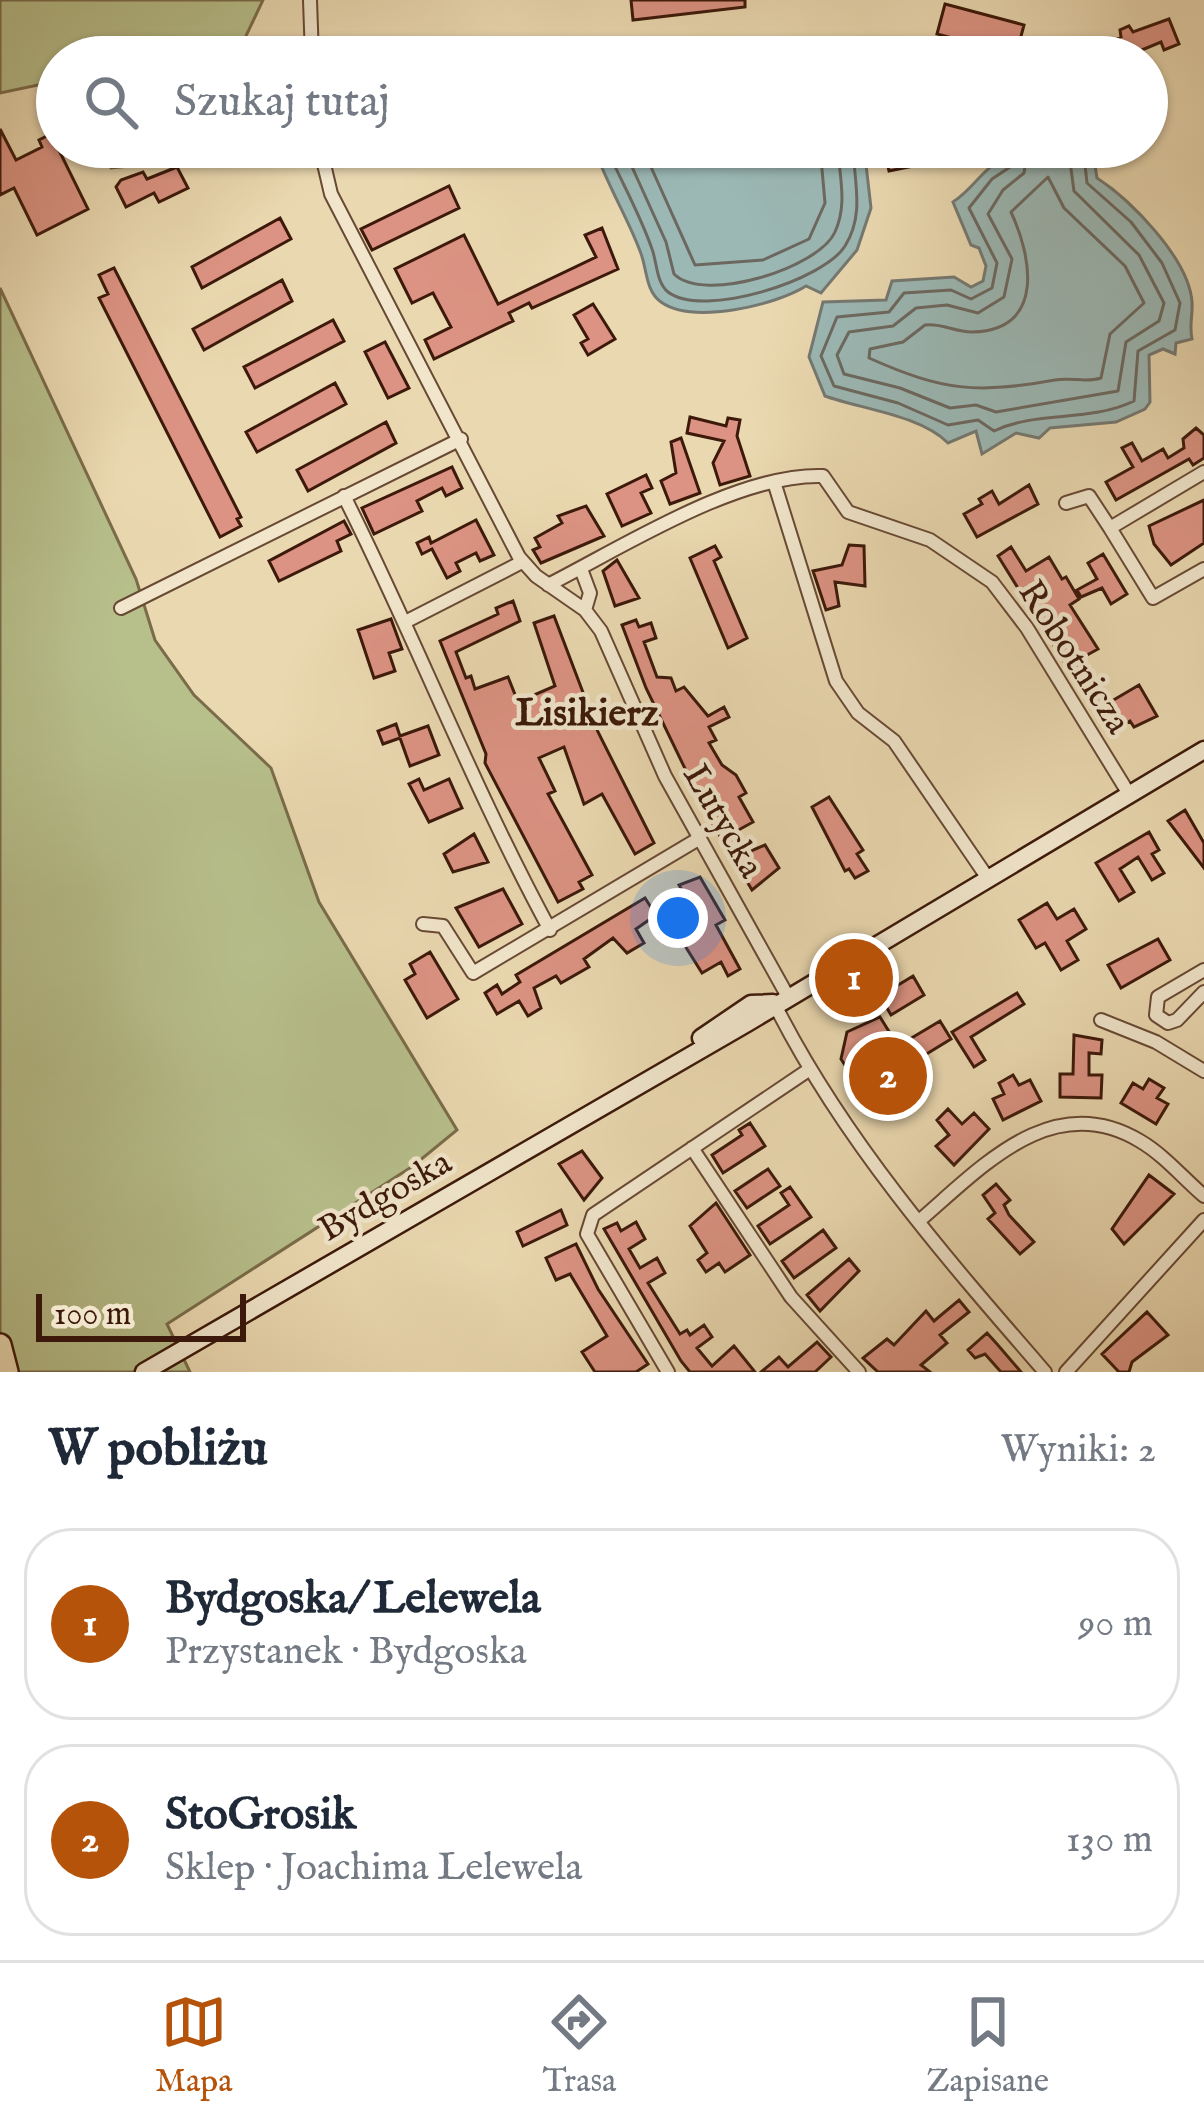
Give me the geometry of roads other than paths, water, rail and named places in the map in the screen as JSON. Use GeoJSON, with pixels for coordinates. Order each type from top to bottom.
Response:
{"type":"FeatureCollection","features":[{"type":"Feature","properties":{"kind":"highway"},"geometry":{"type":"LineString","coordinates":[[0,1346],[7,1372]]}},
{"type":"Feature","properties":{"kind":"street"},"geometry":{"type":"LineString","coordinates":[[310,0],[311,36]]}},
{"type":"Feature","properties":{"kind":"street","name":"Lutycka"},"geometry":{"type":"LineString","coordinates":[[325,168],[331,194],[522,562],[585,610],[602,631],[632,711],[700,838],[810,1069],[919,1221],[1045,1372]]}},
{"type":"Feature","properties":{"kind":"street"},"geometry":{"type":"LineString","coordinates":[[121,608],[461,439]]}},
{"type":"Feature","properties":{"kind":"street"},"geometry":{"type":"LineString","coordinates":[[1110,528],[1204,472]]}},
{"type":"Feature","properties":{"kind":"street","name":"Robotnicza"},"geometry":{"type":"LineString","coordinates":[[548,585],[654,529],[775,484],[824,476],[848,512],[930,540],[976,569],[1028,628],[1129,794]]}},
{"type":"Feature","properties":{"kind":"street"},"geometry":{"type":"LineString","coordinates":[[775,484],[836,681],[859,713],[894,741],[987,877]]}},
{"type":"Feature","properties":{"kind":"street"},"geometry":{"type":"LineString","coordinates":[[344,496],[407,621],[490,819],[550,929]]}},
{"type":"Feature","properties":{"kind":"street"},"geometry":{"type":"LineString","coordinates":[[1066,503],[1089,496],[1154,598],[1204,569]]}},
{"type":"Feature","properties":{"kind":"street"},"geometry":{"type":"LineString","coordinates":[[407,621],[522,562]]}},
{"type":"Feature","properties":{"kind":"street"},"geometry":{"type":"LineString","coordinates":[[580,568],[590,593],[585,610]]}},
{"type":"Feature","properties":{"kind":"street","name":"Bydgoska"},"geometry":{"type":"LineString","coordinates":[[143,1372],[658,1071],[751,1004],[780,999],[1204,750]]}},
{"type":"Feature","properties":{"kind":"street"},"geometry":{"type":"LineString","coordinates":[[423,924],[443,926],[473,974],[700,838]]}},
{"type":"Feature","properties":{"kind":"street"},"geometry":{"type":"LineString","coordinates":[[1204,970],[1158,997],[1156,1015],[1163,1022],[1177,1020],[1204,992]]}},
{"type":"Feature","properties":{"kind":"street"},"geometry":{"type":"LineString","coordinates":[[1101,1020],[1156,1042],[1204,1071]]}},
{"type":"Feature","properties":{"kind":"street"},"geometry":{"type":"LineString","coordinates":[[668,1372],[587,1234],[593,1215],[810,1069]]}},
{"type":"Feature","properties":{"kind":"street"},"geometry":{"type":"LineString","coordinates":[[919,1221],[1009,1145],[1064,1124],[1102,1126],[1132,1136],[1204,1196]]}},
{"type":"Feature","properties":{"kind":"street"},"geometry":{"type":"LineString","coordinates":[[692,1148],[791,1297],[859,1372]]}},
{"type":"Feature","properties":{"kind":"street"},"geometry":{"type":"LineString","coordinates":[[1066,1372],[1204,1220]]}},
{"type":"Feature","properties":{"kind":"water"},"geometry":{"type":"Polygon","coordinates":[[[602,168],[866,168],[871,208],[857,250],[821,293],[806,286],[734,310],[693,312],[675,309],[652,292],[635,238],[602,168]]]}},
{"type":"Feature","properties":{"kind":"water"},"geometry":{"type":"Polygon","coordinates":[[[1095,168],[1097,178],[1126,201],[1170,250],[1188,285],[1192,339],[1176,343],[1175,354],[1163,349],[1149,355],[1150,402],[1145,409],[1116,422],[1050,428],[1039,438],[1016,433],[982,454],[976,431],[948,443],[906,419],[825,396],[809,357],[823,302],[886,300],[892,281],[954,277],[971,287],[983,281],[986,266],[979,248],[971,245],[953,202],[988,169],[1095,168]]]}},
{"type":"Feature","properties":{"kind":"place","name":"Bydgoska/ Lelewela"},"geometry":{"type":"Point","coordinates":[854,978]}},
{"type":"Feature","properties":{"kind":"place","name":"StoGrosik"},"geometry":{"type":"Point","coordinates":[888,1076]}},
{"type":"Feature","properties":{"kind":"district","name":"Lisikierz"},"geometry":{"type":"Point","coordinates":[587,711]}}]}
